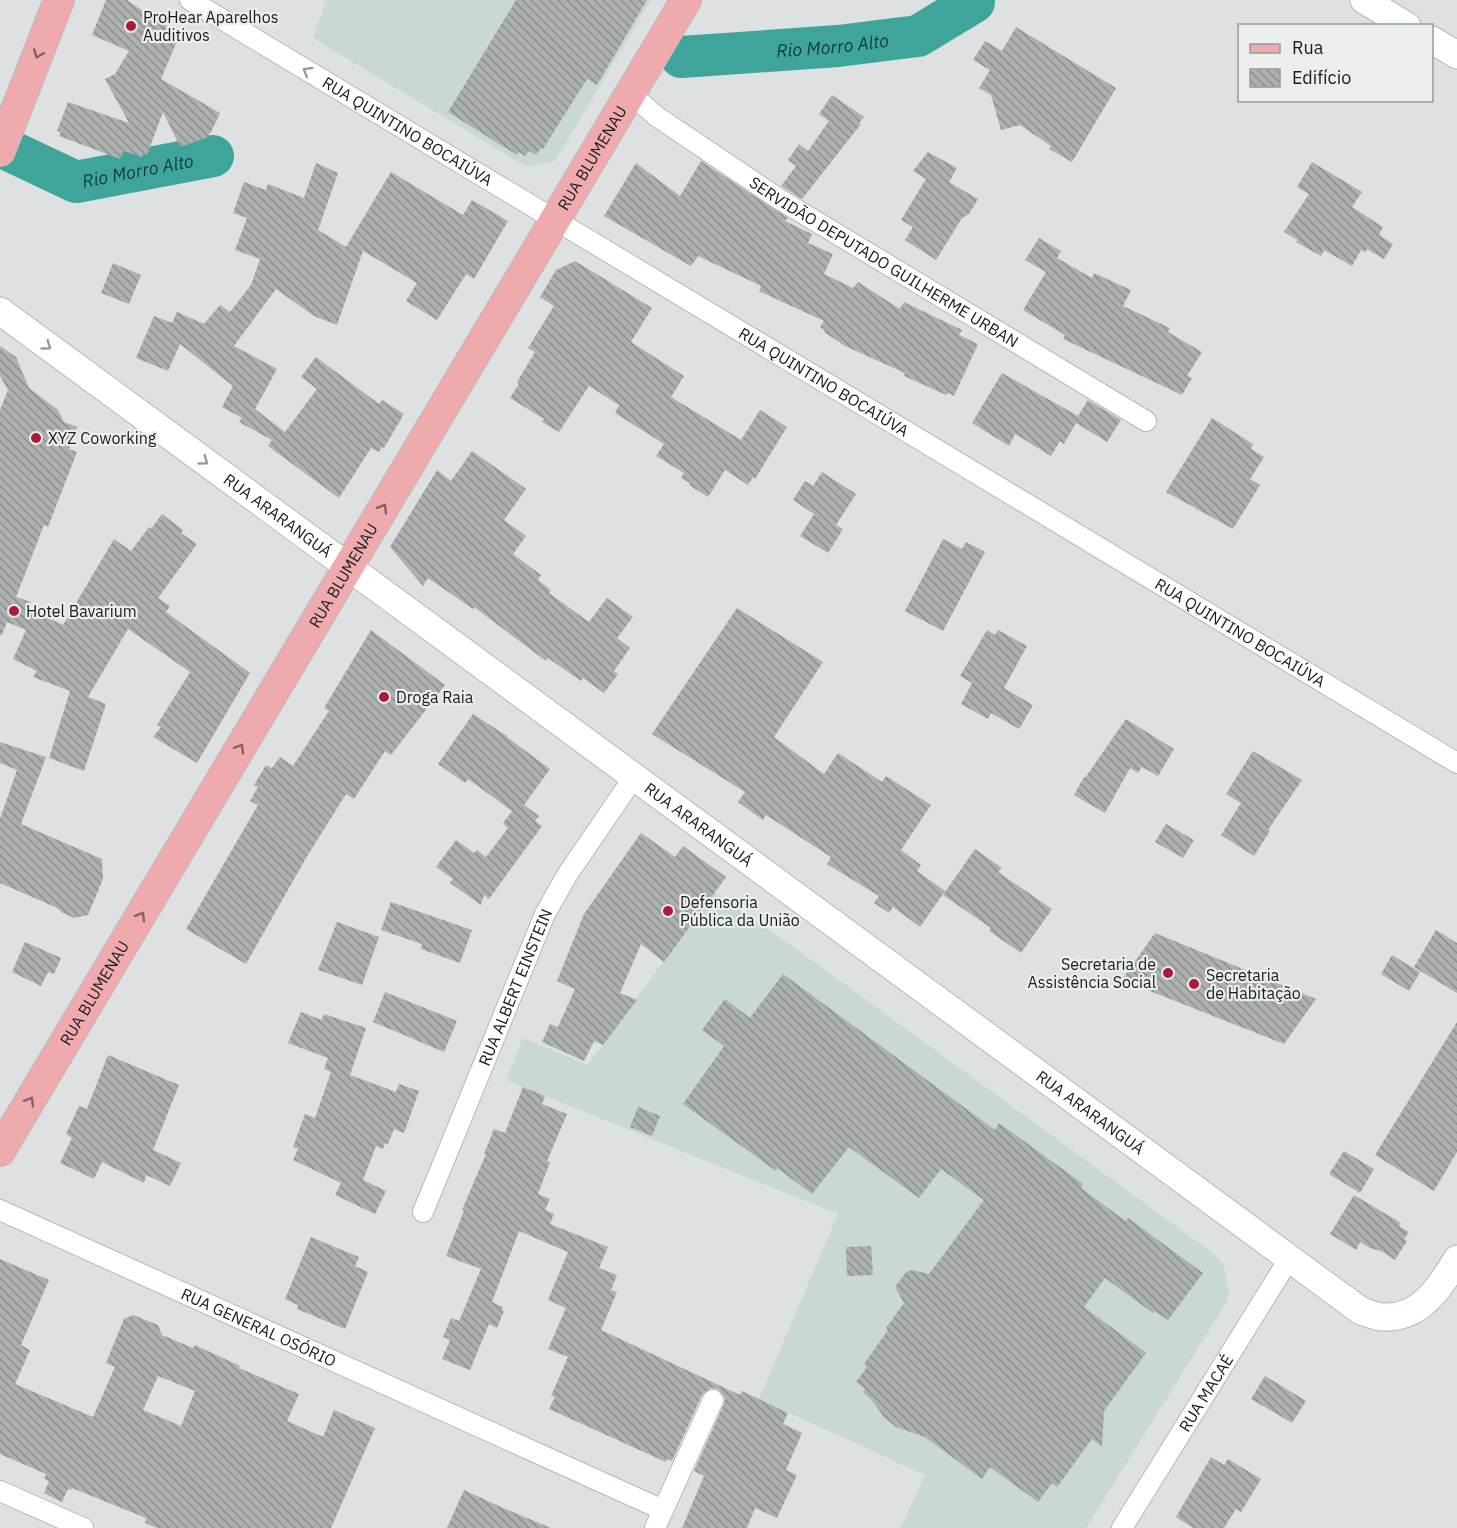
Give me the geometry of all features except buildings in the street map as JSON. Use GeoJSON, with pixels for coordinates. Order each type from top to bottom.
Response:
{"type":"FeatureCollection","features":[{"type":"Feature","properties":{"kind":"main road"},"geometry":{"type":"LineString","coordinates":[[4,140],[59,0]]}},
{"type":"Feature","properties":{"kind":"main road","name":"RUA BLUMENAU"},"geometry":{"type":"LineString","coordinates":[[0,1151],[686,0]]}},
{"type":"Feature","properties":{"kind":"street","name":"RUA QUINTINO BOCAIÚVA"},"geometry":{"type":"LineString","coordinates":[[190,0],[1457,763]]}},
{"type":"Feature","properties":{"kind":"street"},"geometry":{"type":"LineString","coordinates":[[1364,0],[1404,24]]}},
{"type":"Feature","properties":{"kind":"street"},"geometry":{"type":"LineString","coordinates":[[1433,41],[1457,55]]}},
{"type":"Feature","properties":{"kind":"street","name":"SERVIDÃO DEPUTADO GUILHERME URBAN"},"geometry":{"type":"LineString","coordinates":[[631,94],[656,116],[779,199],[1146,421]]}},
{"type":"Feature","properties":{"kind":"street","name":"RUA ARARANGUÁ"},"geometry":{"type":"LineString","coordinates":[[0,311],[1361,1311],[1382,1317],[1404,1315],[1424,1304],[1439,1288],[1457,1259]]}},
{"type":"Feature","properties":{"kind":"street","name":"RUA ALBERT EINSTEIN"},"geometry":{"type":"LineString","coordinates":[[423,1212],[545,914],[567,875],[634,777]]}},
{"type":"Feature","properties":{"kind":"street","name":"RUA GENERAL OSÓRIO"},"geometry":{"type":"LineString","coordinates":[[0,1210],[663,1510]]}},
{"type":"Feature","properties":{"kind":"street","name":"RUA MACAÉ"},"geometry":{"type":"LineString","coordinates":[[1122,1528],[1289,1259]]}},
{"type":"Feature","properties":{"kind":"street"},"geometry":{"type":"LineString","coordinates":[[655,1528],[713,1400]]}},
{"type":"Feature","properties":{"kind":"street"},"geometry":{"type":"LineString","coordinates":[[0,1491],[83,1528]]}},
{"type":"Feature","properties":{"kind":"shaded area"},"geometry":{"type":"Polygon","coordinates":[[[326,0],[651,0],[555,161],[527,167],[313,38],[326,0]]]}},
{"type":"Feature","properties":{"kind":"shaded area"},"geometry":{"type":"Polygon","coordinates":[[[714,892],[802,953],[1214,1254],[1224,1266],[1229,1293],[1227,1301],[1086,1528],[901,1528],[925,1475],[759,1399],[838,1214],[506,1080],[523,1038],[588,1065],[714,892]]]}},
{"type":"Feature","properties":{"kind":"waterway","name":"Rio Morro Alto"},"geometry":{"type":"LineString","coordinates":[[681,57],[838,46],[918,36],[974,2]]}},
{"type":"Feature","properties":{"kind":"waterway","name":"Rio Morro Alto"},"geometry":{"type":"LineString","coordinates":[[0,146],[76,182],[213,156]]}},
{"type":"Feature","properties":{"kind":"place","name":"ProHear Aparelhos Auditivos"},"geometry":{"type":"Point","coordinates":[131,26]}},
{"type":"Feature","properties":{"kind":"place","name":"XYZ Coworking"},"geometry":{"type":"Point","coordinates":[36,438]}},
{"type":"Feature","properties":{"kind":"place","name":"Hotel Bavarium"},"geometry":{"type":"Point","coordinates":[14,611]}},
{"type":"Feature","properties":{"kind":"place","name":"Droga Raia"},"geometry":{"type":"Point","coordinates":[384,697]}},
{"type":"Feature","properties":{"kind":"place","name":"Defensoria Pública da União"},"geometry":{"type":"Point","coordinates":[668,911]}},
{"type":"Feature","properties":{"kind":"place","name":"Secretaria de Assistência Social"},"geometry":{"type":"Point","coordinates":[1168,973]}},
{"type":"Feature","properties":{"kind":"place","name":"Secretaria de Habitação"},"geometry":{"type":"Point","coordinates":[1194,984]}}]}
